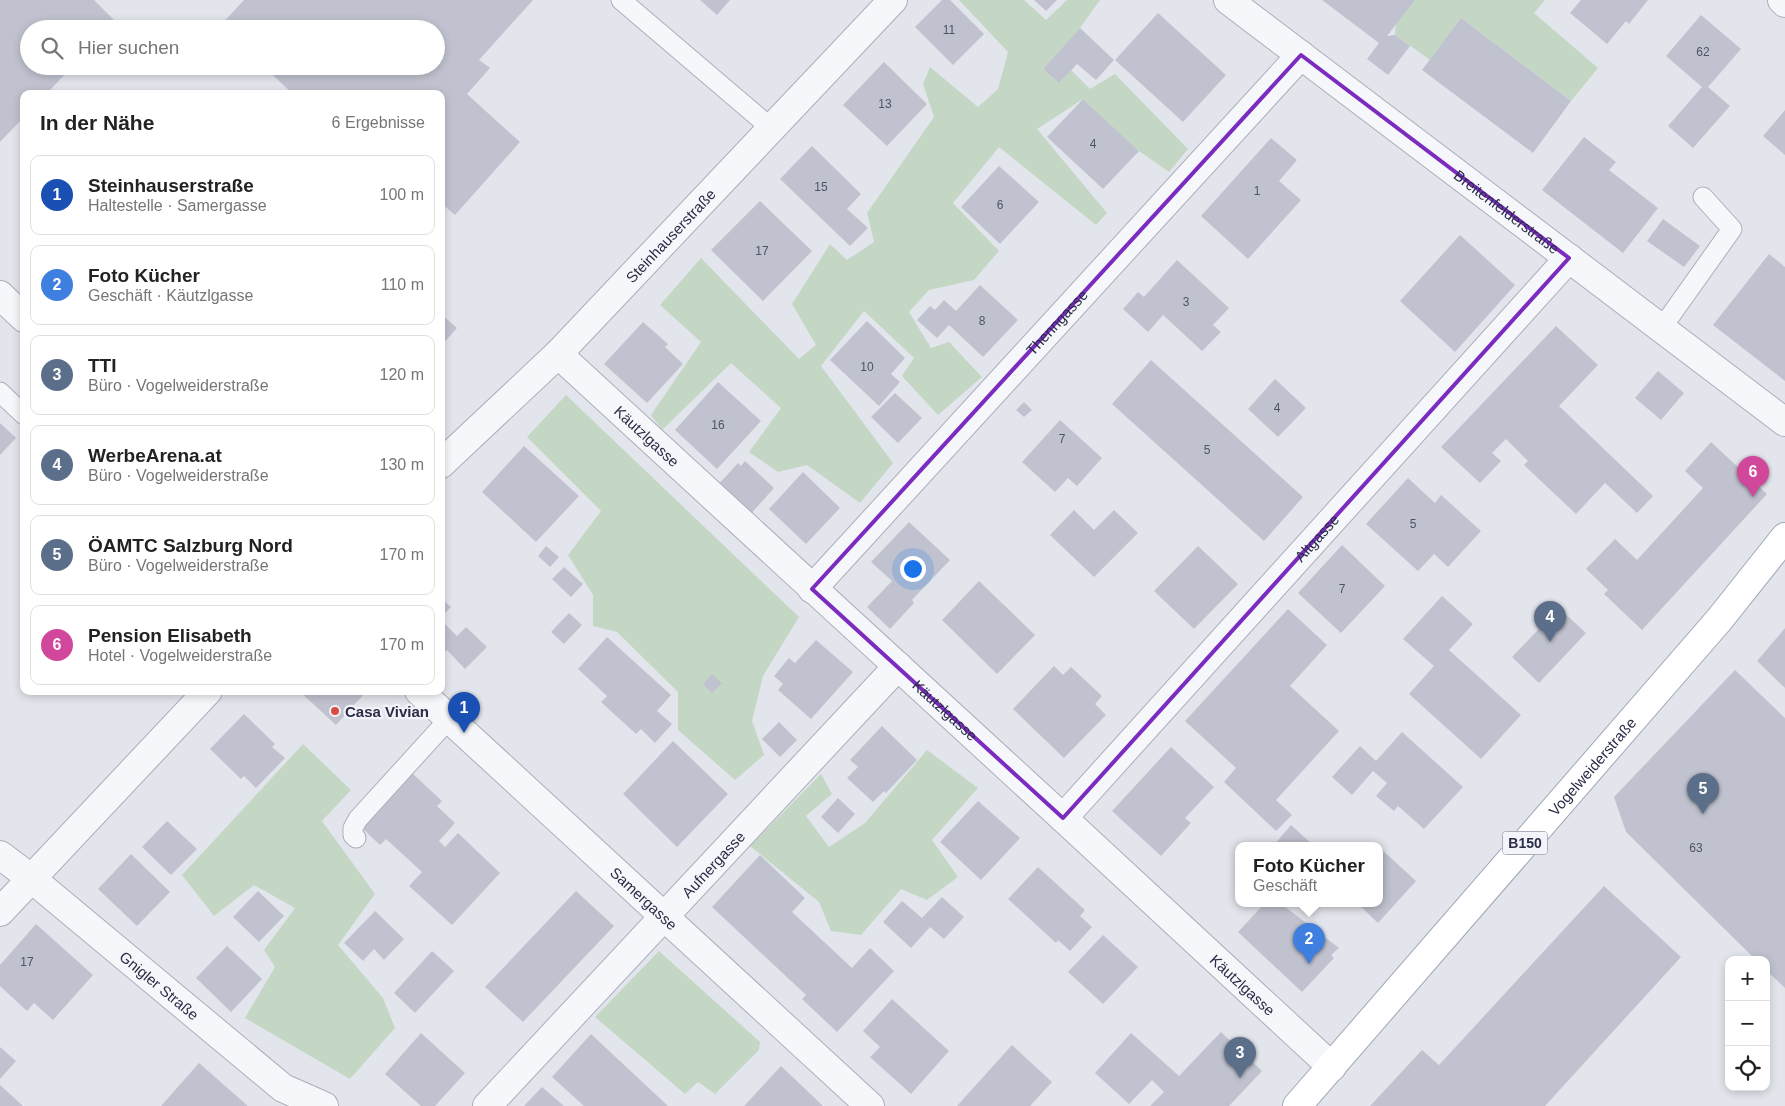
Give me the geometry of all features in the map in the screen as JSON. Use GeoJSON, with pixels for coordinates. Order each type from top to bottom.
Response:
{"type":"FeatureCollection","features":[{"type":"Feature","properties":{"kind":"main road","name":"Vogelweiderstraße"},"geometry":{"type":"LineString","coordinates":[[1296,1106],[1332,1067],[1719,620],[1785,537]]}},
{"type":"Feature","properties":{"kind":"street","name":"Steinhauserstraße"},"geometry":{"type":"LineString","coordinates":[[445,460],[558,354],[893,0]]}},
{"type":"Feature","properties":{"kind":"street","name":"Breitenfelderstraße"},"geometry":{"type":"LineString","coordinates":[[1228,0],[1785,422]]}},
{"type":"Feature","properties":{"kind":"street"},"geometry":{"type":"LineString","coordinates":[[1782,0],[1785,3]]}},
{"type":"Feature","properties":{"kind":"street","name":"Thenngasse"},"geometry":{"type":"LineString","coordinates":[[812,589],[1301,55]]}},
{"type":"Feature","properties":{"kind":"street","name":"Altgasse"},"geometry":{"type":"LineString","coordinates":[[1063,818],[1568,258]]}},
{"type":"Feature","properties":{"kind":"street"},"geometry":{"type":"LineString","coordinates":[[0,295],[20,314]]}},
{"type":"Feature","properties":{"kind":"street","name":"Käutzlgasse"},"geometry":{"type":"LineString","coordinates":[[558,354],[1332,1067]]}},
{"type":"Feature","properties":{"kind":"street","name":"Aufnergasse"},"geometry":{"type":"LineString","coordinates":[[487,1106],[898,666]]}},
{"type":"Feature","properties":{"kind":"street"},"geometry":{"type":"LineString","coordinates":[[0,912],[204,695]]}},
{"type":"Feature","properties":{"kind":"street","name":"Samergasse"},"geometry":{"type":"LineString","coordinates":[[423,695],[870,1106]]}},
{"type":"Feature","properties":{"kind":"street","name":"Gnigler Straße"},"geometry":{"type":"LineString","coordinates":[[0,856],[32,879],[283,1088],[324,1106]]}},
{"type":"Feature","properties":{"kind":"lane"},"geometry":{"type":"LineString","coordinates":[[621,0],[771,128]]}},
{"type":"Feature","properties":{"kind":"lane"},"geometry":{"type":"LineString","coordinates":[[1661,329],[1732,229],[1703,198]]}},
{"type":"Feature","properties":{"kind":"lane"},"geometry":{"type":"LineString","coordinates":[[0,392],[20,411]]}},
{"type":"Feature","properties":{"kind":"lane"},"geometry":{"type":"LineString","coordinates":[[356,838],[353,835],[353,828],[358,819],[449,719]]}},
{"type":"Feature","properties":{"kind":"highlighted area"},"geometry":{"type":"Polygon","coordinates":[[[1301,55],[1569,258],[1063,818],[812,589],[1301,55]]]}},
{"type":"Feature","properties":{"kind":"green space"},"geometry":{"type":"Polygon","coordinates":[[[959,0],[1024,0],[1046,20],[1067,0],[1100,0],[1080,28],[1043,69],[1059,83],[1071,70],[1090,89],[1115,74],[1188,149],[1169,172],[1139,151],[1083,99],[1037,129],[1107,213],[1096,225],[999,147],[953,203],[999,251],[974,280],[929,290],[909,312],[931,348],[949,342],[982,377],[938,415],[902,376],[914,358],[864,311],[821,366],[893,463],[860,503],[807,465],[778,472],[749,452],[781,408],[731,363],[662,430],[651,415],[701,342],[660,305],[701,258],[799,359],[816,345],[792,304],[830,244],[847,260],[874,242],[867,213],[934,117],[923,84],[930,67],[978,107],[998,89],[1008,52],[959,0]]]}},
{"type":"Feature","properties":{"kind":"green space"},"geometry":{"type":"Polygon","coordinates":[[[1415,0],[1545,0],[1534,13],[1598,68],[1571,101],[1461,18],[1430,60],[1395,35],[1396,24],[1415,0]]]}},
{"type":"Feature","properties":{"kind":"green space"},"geometry":{"type":"Polygon","coordinates":[[[566,395],[799,617],[763,676],[752,721],[764,755],[735,780],[678,730],[678,692],[617,632],[593,626],[593,595],[568,555],[601,511],[527,437],[566,395]]]}},
{"type":"Feature","properties":{"kind":"green space"},"geometry":{"type":"Polygon","coordinates":[[[303,744],[351,790],[322,821],[375,894],[338,945],[383,998],[395,1028],[350,1079],[245,1018],[275,967],[264,950],[295,908],[254,885],[214,916],[182,875],[303,744]]]}},
{"type":"Feature","properties":{"kind":"green space"},"geometry":{"type":"Polygon","coordinates":[[[927,750],[978,788],[932,840],[958,877],[927,900],[901,889],[861,935],[831,931],[819,902],[750,846],[821,774],[832,794],[806,816],[829,847],[865,823],[927,750]]]}},
{"type":"Feature","properties":{"kind":"green space"},"geometry":{"type":"Polygon","coordinates":[[[659,951],[760,1042],[759,1050],[715,1094],[698,1082],[685,1094],[595,1017],[659,951]]]}},
{"type":"Feature","properties":{"kind":"building"},"geometry":{"type":"Polygon","coordinates":[[[0,0],[94,0],[114,20],[20,20],[20,75],[64,75],[50,90],[20,90],[20,121],[0,142],[0,0]]]}},
{"type":"Feature","properties":{"kind":"building"},"geometry":{"type":"Polygon","coordinates":[[[244,0],[533,0],[479,60],[490,68],[467,94],[520,142],[455,215],[445,206],[445,90],[289,90],[273,75],[445,75],[445,20],[225,20],[244,0]]]}},
{"type":"Feature","properties":{"kind":"building"},"geometry":{"type":"Polygon","coordinates":[[[700,0],[730,0],[717,15],[700,0]]]}},
{"type":"Feature","properties":{"kind":"building"},"geometry":{"type":"Polygon","coordinates":[[[942,0],[950,0],[984,34],[953,65],[915,27],[942,0]]]}},
{"type":"Feature","properties":{"kind":"building"},"geometry":{"type":"Polygon","coordinates":[[[1034,0],[1057,0],[1046,11],[1034,0]]]}},
{"type":"Feature","properties":{"kind":"building"},"geometry":{"type":"Polygon","coordinates":[[[1322,0],[1415,0],[1387,36],[1395,35],[1410,46],[1388,75],[1367,59],[1379,43],[1322,0]]]}},
{"type":"Feature","properties":{"kind":"building"},"geometry":{"type":"Polygon","coordinates":[[[1581,0],[1648,0],[1629,24],[1626,21],[1607,44],[1570,13],[1581,0]]]}},
{"type":"Feature","properties":{"kind":"building"},"geometry":{"type":"Polygon","coordinates":[[[1158,13],[1226,75],[1183,122],[1115,60],[1158,13]]]}},
{"type":"Feature","properties":{"kind":"building"},"geometry":{"type":"Polygon","coordinates":[[[1701,15],[1741,49],[1708,87],[1730,106],[1693,148],[1668,126],[1702,87],[1666,56],[1701,15]]]}},
{"type":"Feature","properties":{"kind":"building"},"geometry":{"type":"Polygon","coordinates":[[[1461,18],[1571,101],[1533,153],[1422,70],[1461,18]]]}},
{"type":"Feature","properties":{"kind":"building"},"geometry":{"type":"Polygon","coordinates":[[[1080,28],[1114,60],[1096,80],[1077,64],[1059,83],[1043,69],[1080,28]]]}},
{"type":"Feature","properties":{"kind":"building"},"geometry":{"type":"Polygon","coordinates":[[[884,62],[927,104],[887,146],[843,105],[884,62]]]}},
{"type":"Feature","properties":{"kind":"building"},"geometry":{"type":"Polygon","coordinates":[[[1083,99],[1139,151],[1103,189],[1047,137],[1083,99]]]}},
{"type":"Feature","properties":{"kind":"building"},"geometry":{"type":"Polygon","coordinates":[[[1785,110],[1785,155],[1763,136],[1785,110]]]}},
{"type":"Feature","properties":{"kind":"building"},"geometry":{"type":"Polygon","coordinates":[[[1584,137],[1616,162],[1609,170],[1658,208],[1623,253],[1542,190],[1584,137]]]}},
{"type":"Feature","properties":{"kind":"building"},"geometry":{"type":"Polygon","coordinates":[[[1271,138],[1297,160],[1279,181],[1301,200],[1248,259],[1201,216],[1271,138]]]}},
{"type":"Feature","properties":{"kind":"building"},"geometry":{"type":"Polygon","coordinates":[[[812,146],[861,194],[847,209],[868,228],[850,246],[780,179],[812,146]]]}},
{"type":"Feature","properties":{"kind":"building"},"geometry":{"type":"Polygon","coordinates":[[[999,166],[1039,202],[1000,244],[961,207],[999,166]]]}},
{"type":"Feature","properties":{"kind":"building"},"geometry":{"type":"Polygon","coordinates":[[[760,201],[812,251],[763,301],[711,250],[760,201]]]}},
{"type":"Feature","properties":{"kind":"building"},"geometry":{"type":"Polygon","coordinates":[[[1663,219],[1700,246],[1684,267],[1647,241],[1663,219]]]}},
{"type":"Feature","properties":{"kind":"building"},"geometry":{"type":"Polygon","coordinates":[[[1460,235],[1515,285],[1455,352],[1400,301],[1460,235]]]}},
{"type":"Feature","properties":{"kind":"building"},"geometry":{"type":"Polygon","coordinates":[[[1769,254],[1785,267],[1785,381],[1713,325],[1769,254]]]}},
{"type":"Feature","properties":{"kind":"building"},"geometry":{"type":"Polygon","coordinates":[[[1177,260],[1229,308],[1213,325],[1221,332],[1202,351],[1163,315],[1148,332],[1123,309],[1138,292],[1144,297],[1177,260]]]}},
{"type":"Feature","properties":{"kind":"building"},"geometry":{"type":"Polygon","coordinates":[[[980,285],[1018,320],[983,357],[949,325],[937,338],[917,320],[930,306],[935,310],[944,300],[956,311],[980,285]]]}},
{"type":"Feature","properties":{"kind":"building"},"geometry":{"type":"Polygon","coordinates":[[[445,318],[457,328],[445,342],[445,318]]]}},
{"type":"Feature","properties":{"kind":"building"},"geometry":{"type":"Polygon","coordinates":[[[867,321],[905,358],[891,374],[900,382],[879,406],[830,360],[867,321]]]}},
{"type":"Feature","properties":{"kind":"building"},"geometry":{"type":"Polygon","coordinates":[[[643,322],[668,344],[665,347],[683,364],[647,403],[604,364],[643,322]]]}},
{"type":"Feature","properties":{"kind":"building"},"geometry":{"type":"Polygon","coordinates":[[[1556,326],[1598,365],[1559,406],[1653,496],[1637,513],[1605,483],[1576,514],[1524,465],[1528,461],[1506,439],[1492,453],[1501,461],[1480,483],[1441,447],[1556,326]]]}},
{"type":"Feature","properties":{"kind":"building"},"geometry":{"type":"Polygon","coordinates":[[[1151,360],[1303,497],[1264,541],[1112,404],[1151,360]]]}},
{"type":"Feature","properties":{"kind":"building"},"geometry":{"type":"Polygon","coordinates":[[[1658,371],[1684,393],[1661,420],[1635,398],[1658,371]]]}},
{"type":"Feature","properties":{"kind":"building"},"geometry":{"type":"Polygon","coordinates":[[[1275,379],[1306,408],[1278,437],[1248,409],[1275,379]]]}},
{"type":"Feature","properties":{"kind":"building"},"geometry":{"type":"Polygon","coordinates":[[[718,382],[761,421],[717,469],[675,430],[718,382]]]}},
{"type":"Feature","properties":{"kind":"building"},"geometry":{"type":"Polygon","coordinates":[[[895,393],[922,418],[898,443],[871,417],[895,393]]]}},
{"type":"Feature","properties":{"kind":"building"},"geometry":{"type":"Polygon","coordinates":[[[1024,402],[1032,410],[1024,417],[1016,410],[1024,402]]]}},
{"type":"Feature","properties":{"kind":"building"},"geometry":{"type":"Polygon","coordinates":[[[1060,420],[1102,458],[1077,486],[1068,478],[1055,492],[1022,462],[1060,420]]]}},
{"type":"Feature","properties":{"kind":"building"},"geometry":{"type":"Polygon","coordinates":[[[0,423],[16,438],[0,455],[0,423]]]}},
{"type":"Feature","properties":{"kind":"building"},"geometry":{"type":"Polygon","coordinates":[[[1711,442],[1767,494],[1642,630],[1604,594],[1608,590],[1586,569],[1615,539],[1637,560],[1703,488],[1685,471],[1711,442]]]}},
{"type":"Feature","properties":{"kind":"building"},"geometry":{"type":"Polygon","coordinates":[[[524,446],[579,496],[536,542],[482,492],[524,446]]]}},
{"type":"Feature","properties":{"kind":"building"},"geometry":{"type":"Polygon","coordinates":[[[745,461],[774,488],[749,516],[717,486],[738,463],[741,466],[745,461]]]}},
{"type":"Feature","properties":{"kind":"building"},"geometry":{"type":"Polygon","coordinates":[[[803,472],[840,508],[806,544],[769,509],[803,472]]]}},
{"type":"Feature","properties":{"kind":"building"},"geometry":{"type":"Polygon","coordinates":[[[1408,478],[1435,503],[1441,495],[1481,531],[1448,567],[1434,554],[1418,571],[1366,524],[1408,478]]]}},
{"type":"Feature","properties":{"kind":"building"},"geometry":{"type":"Polygon","coordinates":[[[1074,510],[1094,530],[1114,510],[1138,533],[1094,577],[1050,535],[1074,510]]]}},
{"type":"Feature","properties":{"kind":"building"},"geometry":{"type":"Polygon","coordinates":[[[909,522],[950,560],[912,600],[914,603],[890,629],[867,607],[892,581],[871,562],[909,522]]]}},
{"type":"Feature","properties":{"kind":"building"},"geometry":{"type":"Polygon","coordinates":[[[1342,545],[1385,586],[1341,633],[1298,593],[1342,545]]]}},
{"type":"Feature","properties":{"kind":"building"},"geometry":{"type":"Polygon","coordinates":[[[546,546],[559,557],[550,567],[538,556],[546,546]]]}},
{"type":"Feature","properties":{"kind":"building"},"geometry":{"type":"Polygon","coordinates":[[[1198,546],[1238,584],[1194,629],[1154,591],[1198,546]]]}},
{"type":"Feature","properties":{"kind":"building"},"geometry":{"type":"Polygon","coordinates":[[[564,567],[583,584],[571,597],[552,579],[564,567]]]}},
{"type":"Feature","properties":{"kind":"building"},"geometry":{"type":"Polygon","coordinates":[[[979,581],[1035,635],[997,674],[942,620],[979,581]]]}},
{"type":"Feature","properties":{"kind":"building"},"geometry":{"type":"Polygon","coordinates":[[[1442,596],[1473,624],[1449,650],[1521,715],[1481,759],[1409,694],[1434,666],[1403,639],[1442,596]]]}},
{"type":"Feature","properties":{"kind":"building"},"geometry":{"type":"Polygon","coordinates":[[[445,602],[451,607],[445,613],[445,602]]]}},
{"type":"Feature","properties":{"kind":"building"},"geometry":{"type":"Polygon","coordinates":[[[1559,608],[1586,633],[1539,683],[1512,657],[1559,608]]]}},
{"type":"Feature","properties":{"kind":"building"},"geometry":{"type":"Polygon","coordinates":[[[1288,609],[1327,645],[1290,686],[1339,731],[1276,800],[1292,815],[1276,831],[1224,782],[1236,768],[1185,721],[1288,609]]]}},
{"type":"Feature","properties":{"kind":"building"},"geometry":{"type":"Polygon","coordinates":[[[569,613],[582,625],[564,644],[551,632],[569,613]]]}},
{"type":"Feature","properties":{"kind":"building"},"geometry":{"type":"Polygon","coordinates":[[[445,624],[457,636],[466,627],[487,647],[465,669],[447,650],[445,652],[445,624]]]}},
{"type":"Feature","properties":{"kind":"building"},"geometry":{"type":"Polygon","coordinates":[[[1785,628],[1785,688],[1757,661],[1785,628]]]}},
{"type":"Feature","properties":{"kind":"building"},"geometry":{"type":"Polygon","coordinates":[[[607,637],[671,695],[657,711],[672,724],[655,743],[641,729],[636,734],[601,702],[607,696],[578,669],[607,637]]]}},
{"type":"Feature","properties":{"kind":"building"},"geometry":{"type":"Polygon","coordinates":[[[816,640],[853,672],[811,719],[778,690],[783,684],[774,676],[789,658],[795,663],[816,640]]]}},
{"type":"Feature","properties":{"kind":"building"},"geometry":{"type":"Polygon","coordinates":[[[1054,666],[1063,675],[1071,667],[1102,696],[1095,704],[1106,715],[1064,758],[1013,709],[1054,666]]]}},
{"type":"Feature","properties":{"kind":"building"},"geometry":{"type":"Polygon","coordinates":[[[1735,670],[1785,718],[1785,988],[1770,974],[1770,956],[1752,956],[1626,832],[1614,797],[1735,670]]]}},
{"type":"Feature","properties":{"kind":"building"},"geometry":{"type":"Polygon","coordinates":[[[712,674],[722,683],[712,693],[703,684],[712,674]]]}},
{"type":"Feature","properties":{"kind":"building","name":"Casa Vivian"},"geometry":{"type":"Polygon","coordinates":[[[303,695],[363,695],[336,725],[303,695]]]}},
{"type":"Feature","properties":{"kind":"building"},"geometry":{"type":"Polygon","coordinates":[[[244,714],[275,744],[272,747],[285,758],[256,788],[244,776],[241,779],[210,749],[244,714]]]}},
{"type":"Feature","properties":{"kind":"building"},"geometry":{"type":"Polygon","coordinates":[[[779,722],[797,740],[780,757],[762,739],[779,722]]]}},
{"type":"Feature","properties":{"kind":"building"},"geometry":{"type":"Polygon","coordinates":[[[882,726],[917,760],[886,793],[884,791],[873,802],[847,778],[858,767],[850,760],[882,726]]]}},
{"type":"Feature","properties":{"kind":"building"},"geometry":{"type":"Polygon","coordinates":[[[1402,732],[1463,787],[1424,829],[1398,806],[1394,811],[1376,796],[1387,783],[1373,771],[1352,795],[1332,777],[1360,746],[1376,761],[1402,732]]]}},
{"type":"Feature","properties":{"kind":"building"},"geometry":{"type":"Polygon","coordinates":[[[673,741],[728,794],[677,847],[623,794],[673,741]]]}},
{"type":"Feature","properties":{"kind":"building"},"geometry":{"type":"Polygon","coordinates":[[[1171,747],[1214,787],[1185,818],[1191,823],[1161,856],[1112,811],[1171,747]]]}},
{"type":"Feature","properties":{"kind":"building"},"geometry":{"type":"Polygon","coordinates":[[[412,773],[442,801],[437,806],[455,823],[439,841],[445,847],[458,833],[500,873],[452,925],[409,886],[422,872],[386,839],[380,845],[362,828],[412,773]]]}},
{"type":"Feature","properties":{"kind":"building"},"geometry":{"type":"Polygon","coordinates":[[[838,798],[855,814],[838,833],[821,817],[838,798]]]}},
{"type":"Feature","properties":{"kind":"building"},"geometry":{"type":"Polygon","coordinates":[[[978,801],[1020,838],[981,880],[940,842],[978,801]]]}},
{"type":"Feature","properties":{"kind":"building"},"geometry":{"type":"Polygon","coordinates":[[[167,821],[197,849],[171,875],[142,847],[167,821]]]}},
{"type":"Feature","properties":{"kind":"building"},"geometry":{"type":"Polygon","coordinates":[[[1291,825],[1310,842],[1277,842],[1291,825]]]}},
{"type":"Feature","properties":{"kind":"building"},"geometry":{"type":"Polygon","coordinates":[[[1383,851],[1416,881],[1378,923],[1361,907],[1383,907],[1383,851]]]}},
{"type":"Feature","properties":{"kind":"building"},"geometry":{"type":"Polygon","coordinates":[[[131,854],[170,892],[137,926],[98,889],[131,854]]]}},
{"type":"Feature","properties":{"kind":"building"},"geometry":{"type":"Polygon","coordinates":[[[760,855],[805,898],[792,912],[852,968],[870,948],[894,971],[837,1032],[802,999],[806,995],[712,907],[760,855]]]}},
{"type":"Feature","properties":{"kind":"building"},"geometry":{"type":"Polygon","coordinates":[[[1038,867],[1085,910],[1080,916],[1092,927],[1070,951],[1058,940],[1056,943],[1008,899],[1038,867]]]}},
{"type":"Feature","properties":{"kind":"building"},"geometry":{"type":"Polygon","coordinates":[[[1604,886],[1681,957],[1545,1106],[1370,1106],[1422,1050],[1439,1065],[1604,886]]]}},
{"type":"Feature","properties":{"kind":"building"},"geometry":{"type":"Polygon","coordinates":[[[258,891],[284,916],[259,942],[233,917],[258,891]]]}},
{"type":"Feature","properties":{"kind":"building"},"geometry":{"type":"Polygon","coordinates":[[[576,891],[614,926],[523,1022],[485,987],[576,891]]]}},
{"type":"Feature","properties":{"kind":"building"},"geometry":{"type":"Polygon","coordinates":[[[942,897],[964,917],[944,939],[930,927],[911,948],[883,922],[902,901],[922,918],[942,897]]]}},
{"type":"Feature","properties":{"kind":"building"},"geometry":{"type":"Polygon","coordinates":[[[1261,907],[1285,907],[1339,948],[1331,955],[1334,958],[1302,992],[1238,932],[1261,907]]]}},
{"type":"Feature","properties":{"kind":"building"},"geometry":{"type":"Polygon","coordinates":[[[375,911],[404,939],[384,960],[374,949],[363,961],[344,943],[375,911]]]}},
{"type":"Feature","properties":{"kind":"building"},"geometry":{"type":"Polygon","coordinates":[[[36,924],[93,975],[53,1020],[34,1003],[27,1011],[0,986],[0,965],[36,924]]]}},
{"type":"Feature","properties":{"kind":"building"},"geometry":{"type":"Polygon","coordinates":[[[1103,935],[1138,967],[1103,1004],[1068,972],[1103,935]]]}},
{"type":"Feature","properties":{"kind":"building"},"geometry":{"type":"Polygon","coordinates":[[[227,946],[262,979],[231,1012],[196,978],[227,946]]]}},
{"type":"Feature","properties":{"kind":"building"},"geometry":{"type":"Polygon","coordinates":[[[432,951],[454,971],[415,1013],[394,993],[432,951]]]}},
{"type":"Feature","properties":{"kind":"building"},"geometry":{"type":"Polygon","coordinates":[[[892,999],[949,1051],[911,1094],[870,1057],[880,1047],[863,1031],[892,999]]]}},
{"type":"Feature","properties":{"kind":"building"},"geometry":{"type":"Polygon","coordinates":[[[1221,1032],[1262,1071],[1229,1106],[1150,1106],[1164,1092],[1152,1080],[1129,1104],[1095,1073],[1131,1033],[1179,1076],[1221,1032]]]}},
{"type":"Feature","properties":{"kind":"building"},"geometry":{"type":"Polygon","coordinates":[[[421,1033],[465,1073],[435,1106],[421,1106],[385,1074],[421,1033]]]}},
{"type":"Feature","properties":{"kind":"building"},"geometry":{"type":"Polygon","coordinates":[[[591,1034],[668,1106],[584,1106],[552,1077],[591,1034]]]}},
{"type":"Feature","properties":{"kind":"building"},"geometry":{"type":"Polygon","coordinates":[[[1012,1045],[1052,1082],[1030,1106],[957,1106],[1012,1045]]]}},
{"type":"Feature","properties":{"kind":"building"},"geometry":{"type":"Polygon","coordinates":[[[0,1047],[16,1061],[0,1079],[0,1047]]]}},
{"type":"Feature","properties":{"kind":"building"},"geometry":{"type":"Polygon","coordinates":[[[199,1063],[224,1085],[248,1106],[161,1106],[199,1063]]]}},
{"type":"Feature","properties":{"kind":"building"},"geometry":{"type":"Polygon","coordinates":[[[781,1066],[801,1085],[823,1106],[744,1106],[781,1066]]]}},
{"type":"Feature","properties":{"kind":"building"},"geometry":{"type":"Polygon","coordinates":[[[0,1085],[23,1106],[0,1106],[0,1085]]]}},
{"type":"Feature","properties":{"kind":"building"},"geometry":{"type":"Polygon","coordinates":[[[542,1087],[564,1106],[524,1106],[542,1087]]]}},
{"type":"Feature","properties":{"kind":"place","name":"Pension Elisabeth"},"geometry":{"type":"Point","coordinates":[1753,497]}},
{"type":"Feature","properties":{"kind":"place","name":"WerbeArena.at"},"geometry":{"type":"Point","coordinates":[1550,642]}},
{"type":"Feature","properties":{"kind":"place","name":"Casa Vivian"},"geometry":{"type":"Point","coordinates":[335,711]}},
{"type":"Feature","properties":{"kind":"place","name":"Steinhauserstraße"},"geometry":{"type":"Point","coordinates":[464,733]}},
{"type":"Feature","properties":{"kind":"place","name":"ÖAMTC Salzburg Nord"},"geometry":{"type":"Point","coordinates":[1703,814]}},
{"type":"Feature","properties":{"kind":"place","name":"Foto Kücher"},"geometry":{"type":"Point","coordinates":[1309,964]}},
{"type":"Feature","properties":{"kind":"place","name":"TTI"},"geometry":{"type":"Point","coordinates":[1240,1078]}}]}
